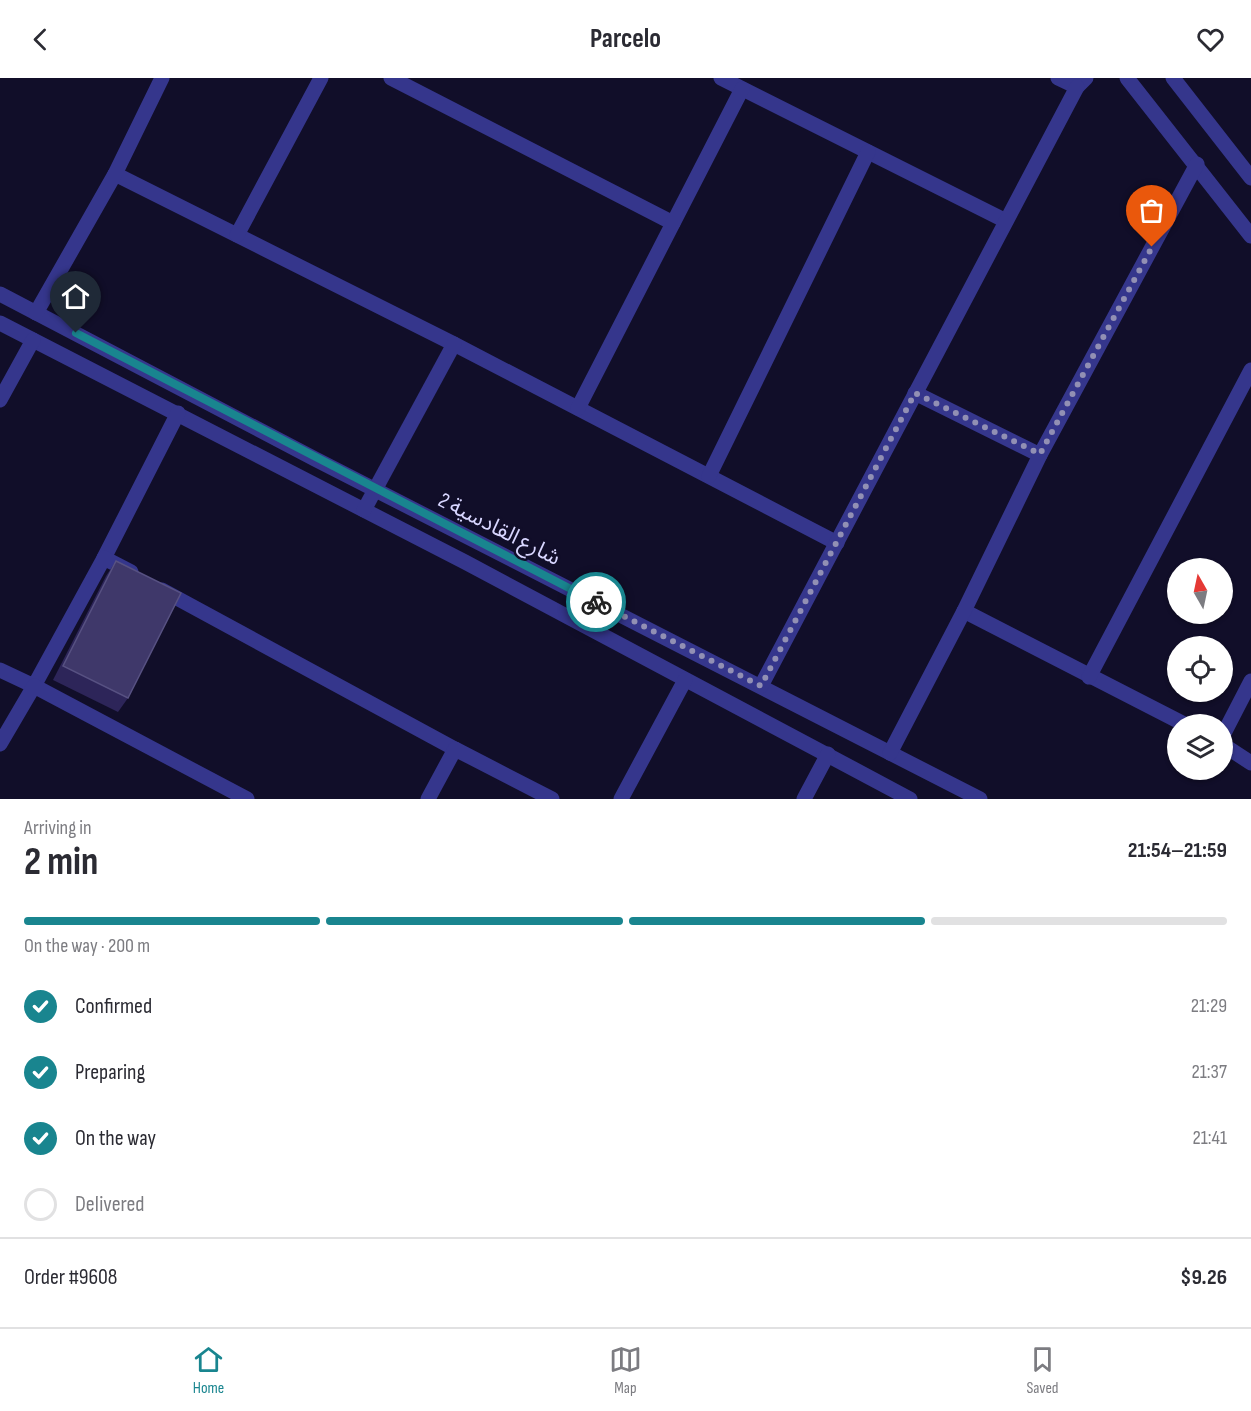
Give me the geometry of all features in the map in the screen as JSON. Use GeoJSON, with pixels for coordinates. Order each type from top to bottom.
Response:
{"type":"FeatureCollection","features":[{"type":"Feature","properties":{"kind":"street"},"geometry":{"type":"LineString","coordinates":[[36,313],[115,174],[162,78]]}},
{"type":"Feature","properties":{"kind":"street"},"geometry":{"type":"LineString","coordinates":[[237,235],[321,78]]}},
{"type":"Feature","properties":{"kind":"street"},"geometry":{"type":"LineString","coordinates":[[392,78],[674,223]]}},
{"type":"Feature","properties":{"kind":"street"},"geometry":{"type":"LineString","coordinates":[[721,78],[1006,221]]}},
{"type":"Feature","properties":{"kind":"street"},"geometry":{"type":"LineString","coordinates":[[761,686],[1081,82],[1058,78]]}},
{"type":"Feature","properties":{"kind":"street"},"geometry":{"type":"LineString","coordinates":[[1127,78],[1197,164],[1251,236]]}},
{"type":"Feature","properties":{"kind":"street"},"geometry":{"type":"LineString","coordinates":[[1173,78],[1251,178]]}},
{"type":"Feature","properties":{"kind":"street"},"geometry":{"type":"LineString","coordinates":[[578,408],[742,89]]}},
{"type":"Feature","properties":{"kind":"street"},"geometry":{"type":"LineString","coordinates":[[709,476],[868,152]]}},
{"type":"Feature","properties":{"kind":"street"},"geometry":{"type":"LineString","coordinates":[[890,753],[964,611],[1040,454],[1197,164]]}},
{"type":"Feature","properties":{"kind":"street"},"geometry":{"type":"LineString","coordinates":[[115,174],[454,344],[837,543]]}},
{"type":"Feature","properties":{"kind":"street","name":"شارع القادسية 2"},"geometry":{"type":"LineString","coordinates":[[0,294],[376,490],[980,799]]}},
{"type":"Feature","properties":{"kind":"street"},"geometry":{"type":"LineString","coordinates":[[0,323],[364,510],[910,799]]}},
{"type":"Feature","properties":{"kind":"street"},"geometry":{"type":"LineString","coordinates":[[0,400],[33,340]]}},
{"type":"Feature","properties":{"kind":"street"},"geometry":{"type":"LineString","coordinates":[[364,510],[454,344]]}},
{"type":"Feature","properties":{"kind":"street"},"geometry":{"type":"LineString","coordinates":[[1089,677],[1251,370]]}},
{"type":"Feature","properties":{"kind":"street"},"geometry":{"type":"LineString","coordinates":[[915,393],[1040,454]]}},
{"type":"Feature","properties":{"kind":"street"},"geometry":{"type":"LineString","coordinates":[[0,744],[104,558],[178,413]]}},
{"type":"Feature","properties":{"kind":"street"},"geometry":{"type":"LineString","coordinates":[[104,558],[454,749],[552,799]]}},
{"type":"Feature","properties":{"kind":"street"},"geometry":{"type":"LineString","coordinates":[[964,611],[1167,716]]}},
{"type":"Feature","properties":{"kind":"street"},"geometry":{"type":"LineString","coordinates":[[0,670],[247,799]]}},
{"type":"Feature","properties":{"kind":"street"},"geometry":{"type":"LineString","coordinates":[[621,799],[685,680]]}},
{"type":"Feature","properties":{"kind":"street"},"geometry":{"type":"LineString","coordinates":[[1233,716],[1251,681]]}},
{"type":"Feature","properties":{"kind":"street"},"geometry":{"type":"LineString","coordinates":[[428,799],[454,749]]}},
{"type":"Feature","properties":{"kind":"street"},"geometry":{"type":"LineString","coordinates":[[1233,751],[1251,763]]}},
{"type":"Feature","properties":{"kind":"street"},"geometry":{"type":"LineString","coordinates":[[804,799],[828,754]]}},
{"type":"Feature","properties":{"kind":"building"},"geometry":{"type":"Polygon","coordinates":[[[116,561],[181,593],[128,698],[63,666],[116,561]]]}},
{"type":"Feature","properties":{"kind":"way so far"},"geometry":{"type":"LineString","coordinates":[[596,602],[761,686],[915,393],[1040,454],[1152,247]]}},
{"type":"Feature","properties":{"kind":"route"},"geometry":{"type":"LineString","coordinates":[[76,333],[596,602]]}}]}
